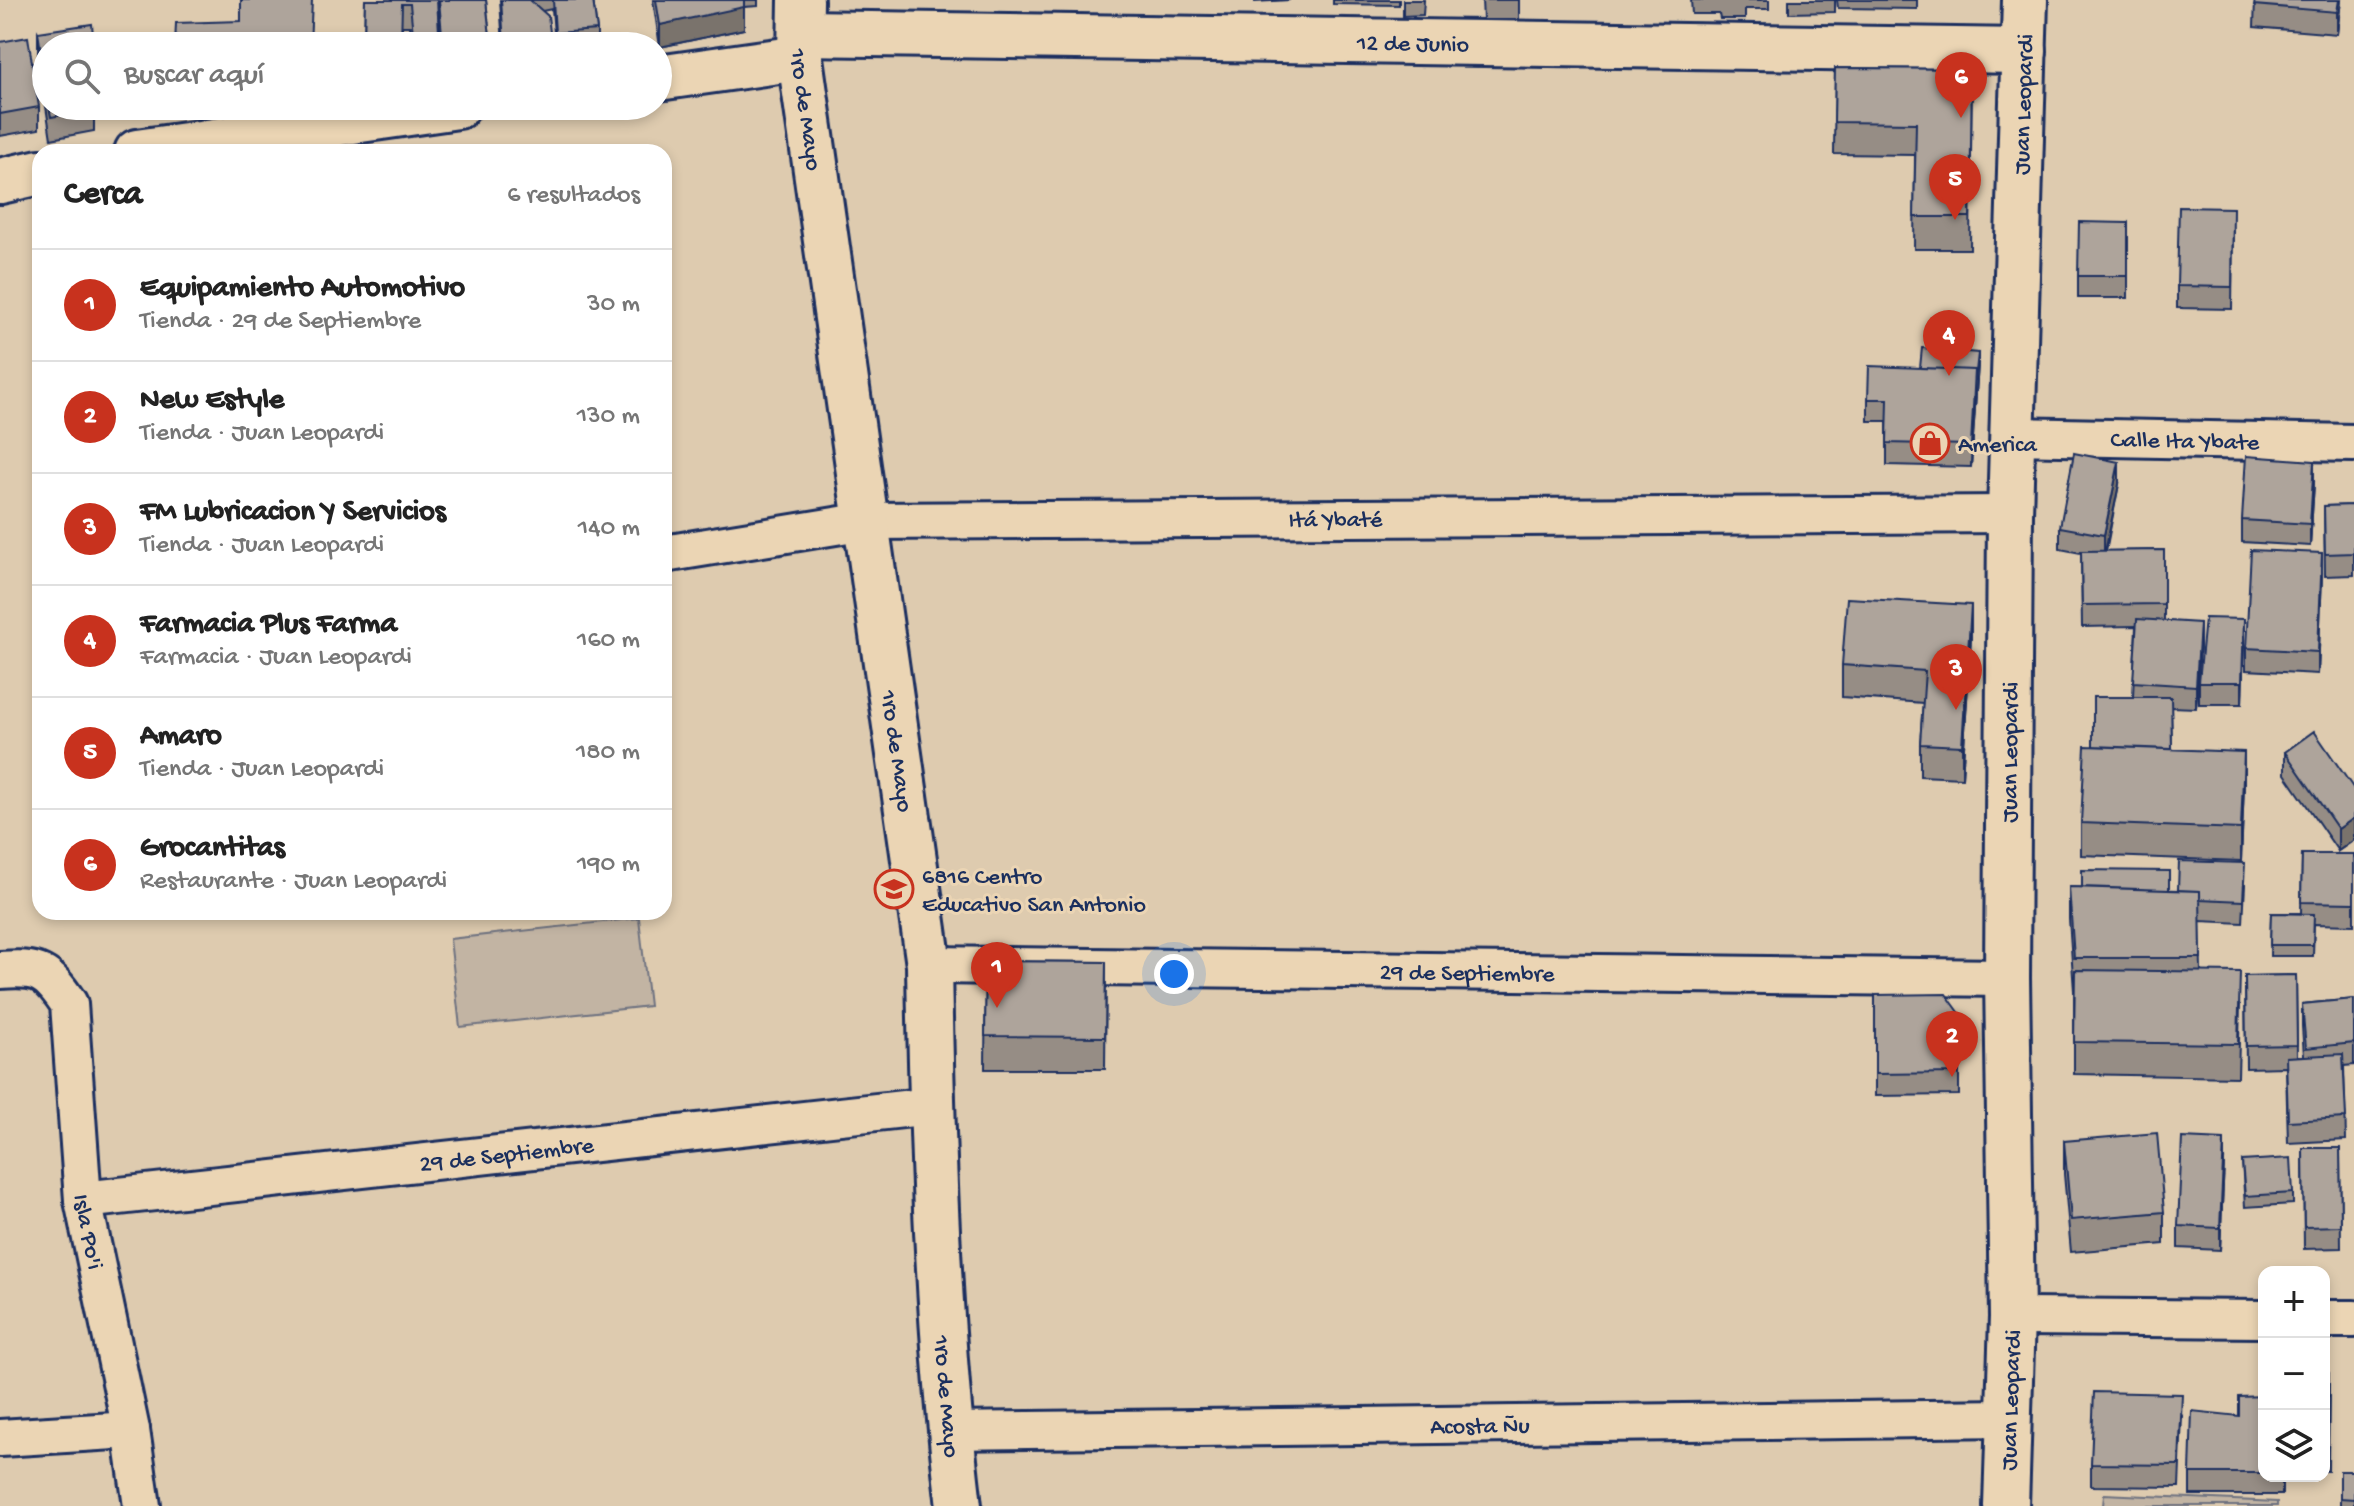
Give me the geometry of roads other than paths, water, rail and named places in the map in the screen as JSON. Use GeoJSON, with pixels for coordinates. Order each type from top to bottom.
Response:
{"type":"FeatureCollection","features":[{"type":"Feature","properties":{"kind":"street","name":"Juan Leopardi"},"geometry":{"type":"LineString","coordinates":[[2006,1506],[2012,1317],[2007,978],[2010,514],[2015,436],[2025,0]]}},
{"type":"Feature","properties":{"kind":"street","name":"12 de Junio"},"geometry":{"type":"LineString","coordinates":[[672,73],[801,30],[2024,51]]}},
{"type":"Feature","properties":{"kind":"street","name":"1ro de Mayo"},"geometry":{"type":"LineString","coordinates":[[801,30],[929,965],[931,1106],[950,1431],[959,1506]]}},
{"type":"Feature","properties":{"kind":"street"},"geometry":{"type":"LineString","coordinates":[[193,144],[360,120]]}},
{"type":"Feature","properties":{"kind":"street"},"geometry":{"type":"LineString","coordinates":[[0,181],[32,174]]}},
{"type":"Feature","properties":{"kind":"street","name":"Calle Ita Ybate"},"geometry":{"type":"LineString","coordinates":[[2015,436],[2354,443]]}},
{"type":"Feature","properties":{"kind":"street","name":"Itá Ybaté"},"geometry":{"type":"LineString","coordinates":[[672,553],[866,521],[2010,514]]}},
{"type":"Feature","properties":{"kind":"street","name":"29 de Septiembre"},"geometry":{"type":"LineString","coordinates":[[929,965],[2007,978]]}},
{"type":"Feature","properties":{"kind":"street","name":"Isla Po'i"},"geometry":{"type":"LineString","coordinates":[[16,969],[53,981],[69,1004],[83,1200],[131,1430],[142,1506]]}},
{"type":"Feature","properties":{"kind":"street","name":"29 de Septiembre"},"geometry":{"type":"LineString","coordinates":[[83,1200],[931,1106]]}},
{"type":"Feature","properties":{"kind":"street"},"geometry":{"type":"LineString","coordinates":[[2012,1317],[2258,1319]]}},
{"type":"Feature","properties":{"kind":"street"},"geometry":{"type":"LineString","coordinates":[[2330,1319],[2354,1319]]}},
{"type":"Feature","properties":{"kind":"street","name":"Acosta Ñu"},"geometry":{"type":"LineString","coordinates":[[950,1431],[2008,1418]]}},
{"type":"Feature","properties":{"kind":"street"},"geometry":{"type":"LineString","coordinates":[[0,1438],[131,1430]]}},
{"type":"Feature","properties":{"kind":"place","name":"Grocantitas"},"geometry":{"type":"Point","coordinates":[1961,118]}},
{"type":"Feature","properties":{"kind":"place","name":"Amaro"},"geometry":{"type":"Point","coordinates":[1955,220]}},
{"type":"Feature","properties":{"kind":"place","name":"Farmacia Plus Farma"},"geometry":{"type":"Point","coordinates":[1949,376]}},
{"type":"Feature","properties":{"kind":"place","name":"America"},"geometry":{"type":"Point","coordinates":[1930,443]}},
{"type":"Feature","properties":{"kind":"place","name":"FM Lubricacion Y Servicios"},"geometry":{"type":"Point","coordinates":[1956,710]}},
{"type":"Feature","properties":{"kind":"place","name":"6816 Centro Educativo San Antonio"},"geometry":{"type":"Point","coordinates":[894,889]}},
{"type":"Feature","properties":{"kind":"place","name":"Equipamiento Automotivo"},"geometry":{"type":"Point","coordinates":[997,1008]}},
{"type":"Feature","properties":{"kind":"place","name":"New Estyle"},"geometry":{"type":"Point","coordinates":[1952,1077]}}]}
